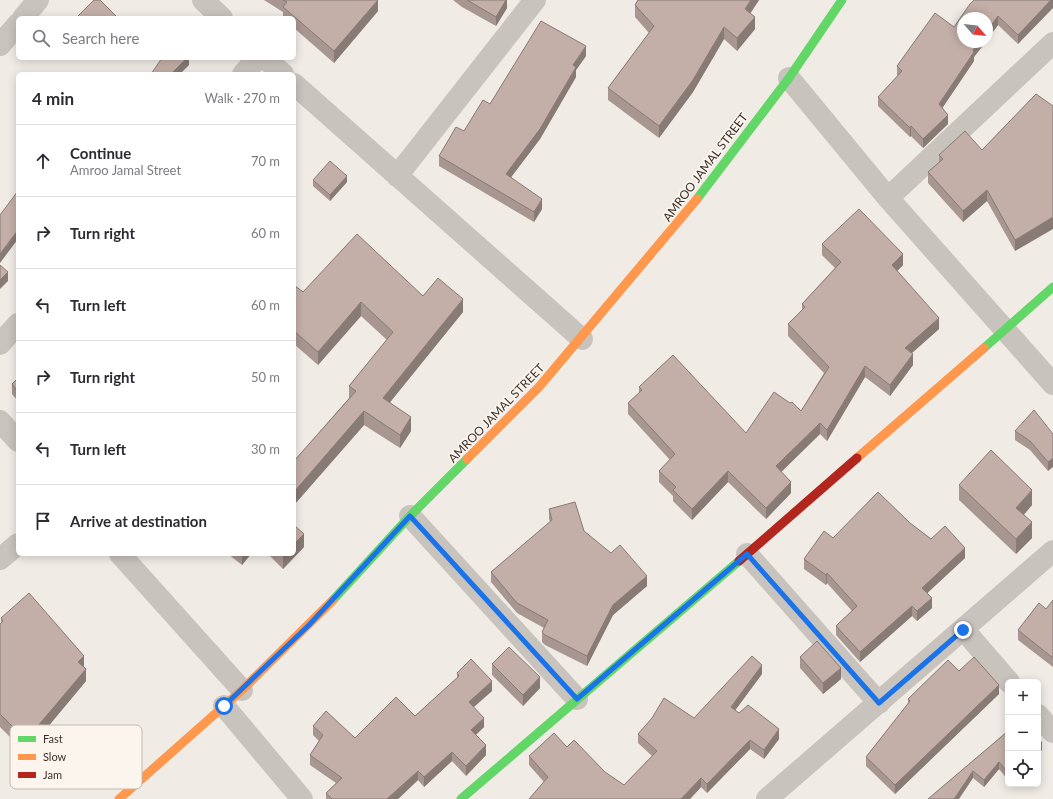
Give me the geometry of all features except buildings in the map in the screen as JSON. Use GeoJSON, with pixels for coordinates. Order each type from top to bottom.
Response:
{"type":"FeatureCollection","features":[{"type":"Feature","properties":{"kind":"street"},"geometry":{"type":"LineString","coordinates":[[25,16],[38,0]]}},
{"type":"Feature","properties":{"kind":"street"},"geometry":{"type":"LineString","coordinates":[[203,0],[220,16]]}},
{"type":"Feature","properties":{"kind":"street"},"geometry":{"type":"LineString","coordinates":[[396,176],[534,0]]}},
{"type":"Feature","properties":{"kind":"street","name":"AMROO JAMAL STREET"},"geometry":{"type":"LineString","coordinates":[[142,779],[242,690],[309,625],[410,516],[539,387],[582,339],[682,219],[788,78],[842,0]]}},
{"type":"Feature","properties":{"kind":"street"},"geometry":{"type":"LineString","coordinates":[[0,45],[16,26]]}},
{"type":"Feature","properties":{"kind":"street"},"geometry":{"type":"LineString","coordinates":[[888,198],[1053,42]]}},
{"type":"Feature","properties":{"kind":"street"},"geometry":{"type":"LineString","coordinates":[[245,72],[256,60]]}},
{"type":"Feature","properties":{"kind":"street"},"geometry":{"type":"LineString","coordinates":[[267,60],[281,72]]}},
{"type":"Feature","properties":{"kind":"street"},"geometry":{"type":"LineString","coordinates":[[788,78],[888,198],[1053,384]]}},
{"type":"Feature","properties":{"kind":"street"},"geometry":{"type":"LineString","coordinates":[[296,86],[396,176],[582,339]]}},
{"type":"Feature","properties":{"kind":"street"},"geometry":{"type":"LineString","coordinates":[[461,799],[747,554],[1053,287]]}},
{"type":"Feature","properties":{"kind":"street"},"geometry":{"type":"LineString","coordinates":[[0,344],[16,326]]}},
{"type":"Feature","properties":{"kind":"street"},"geometry":{"type":"LineString","coordinates":[[0,421],[16,439]]}},
{"type":"Feature","properties":{"kind":"street"},"geometry":{"type":"LineString","coordinates":[[410,516],[577,699]]}},
{"type":"Feature","properties":{"kind":"street"},"geometry":{"type":"LineString","coordinates":[[0,559],[16,546]]}},
{"type":"Feature","properties":{"kind":"street"},"geometry":{"type":"LineString","coordinates":[[767,799],[1053,551]]}},
{"type":"Feature","properties":{"kind":"street"},"geometry":{"type":"LineString","coordinates":[[747,554],[879,703]]}},
{"type":"Feature","properties":{"kind":"street"},"geometry":{"type":"LineString","coordinates":[[122,556],[242,690]]}},
{"type":"Feature","properties":{"kind":"street"},"geometry":{"type":"LineString","coordinates":[[963,630],[1006,679]]}},
{"type":"Feature","properties":{"kind":"street"},"geometry":{"type":"LineString","coordinates":[[224,706],[302,799]]}},
{"type":"Feature","properties":{"kind":"street"},"geometry":{"type":"LineString","coordinates":[[1041,718],[1053,732]]}},
{"type":"Feature","properties":{"kind":"street","name":"AMROO JAMAL STREET"},"geometry":{"type":"LineString","coordinates":[[119,799],[130,789]]}},
{"type":"Feature","properties":{"kind":"traffic: fast"},"geometry":{"type":"LineString","coordinates":[[697,199],[789,78],[842,0]]}},
{"type":"Feature","properties":{"kind":"traffic: fast"},"geometry":{"type":"LineString","coordinates":[[984,348],[1053,287]]}},
{"type":"Feature","properties":{"kind":"traffic: fast"},"geometry":{"type":"LineString","coordinates":[[333,600],[410,516],[467,459]]}},
{"type":"Feature","properties":{"kind":"traffic: fast"},"geometry":{"type":"LineString","coordinates":[[461,799],[739,561]]}},
{"type":"Feature","properties":{"kind":"traffic: slow"},"geometry":{"type":"LineString","coordinates":[[467,459],[539,387],[697,199]]}},
{"type":"Feature","properties":{"kind":"traffic: slow"},"geometry":{"type":"LineString","coordinates":[[857,458],[984,348]]}},
{"type":"Feature","properties":{"kind":"traffic: slow"},"geometry":{"type":"LineString","coordinates":[[142,779],[242,690],[333,600]]}},
{"type":"Feature","properties":{"kind":"traffic: slow"},"geometry":{"type":"LineString","coordinates":[[119,799],[130,789]]}},
{"type":"Feature","properties":{"kind":"traffic: jam"},"geometry":{"type":"LineString","coordinates":[[739,561],[857,458]]}},
{"type":"Feature","properties":{"kind":"route"},"geometry":{"type":"LineString","coordinates":[[224,706],[309,625],[410,516],[577,699],[747,554],[879,703],[963,630]]}}]}
